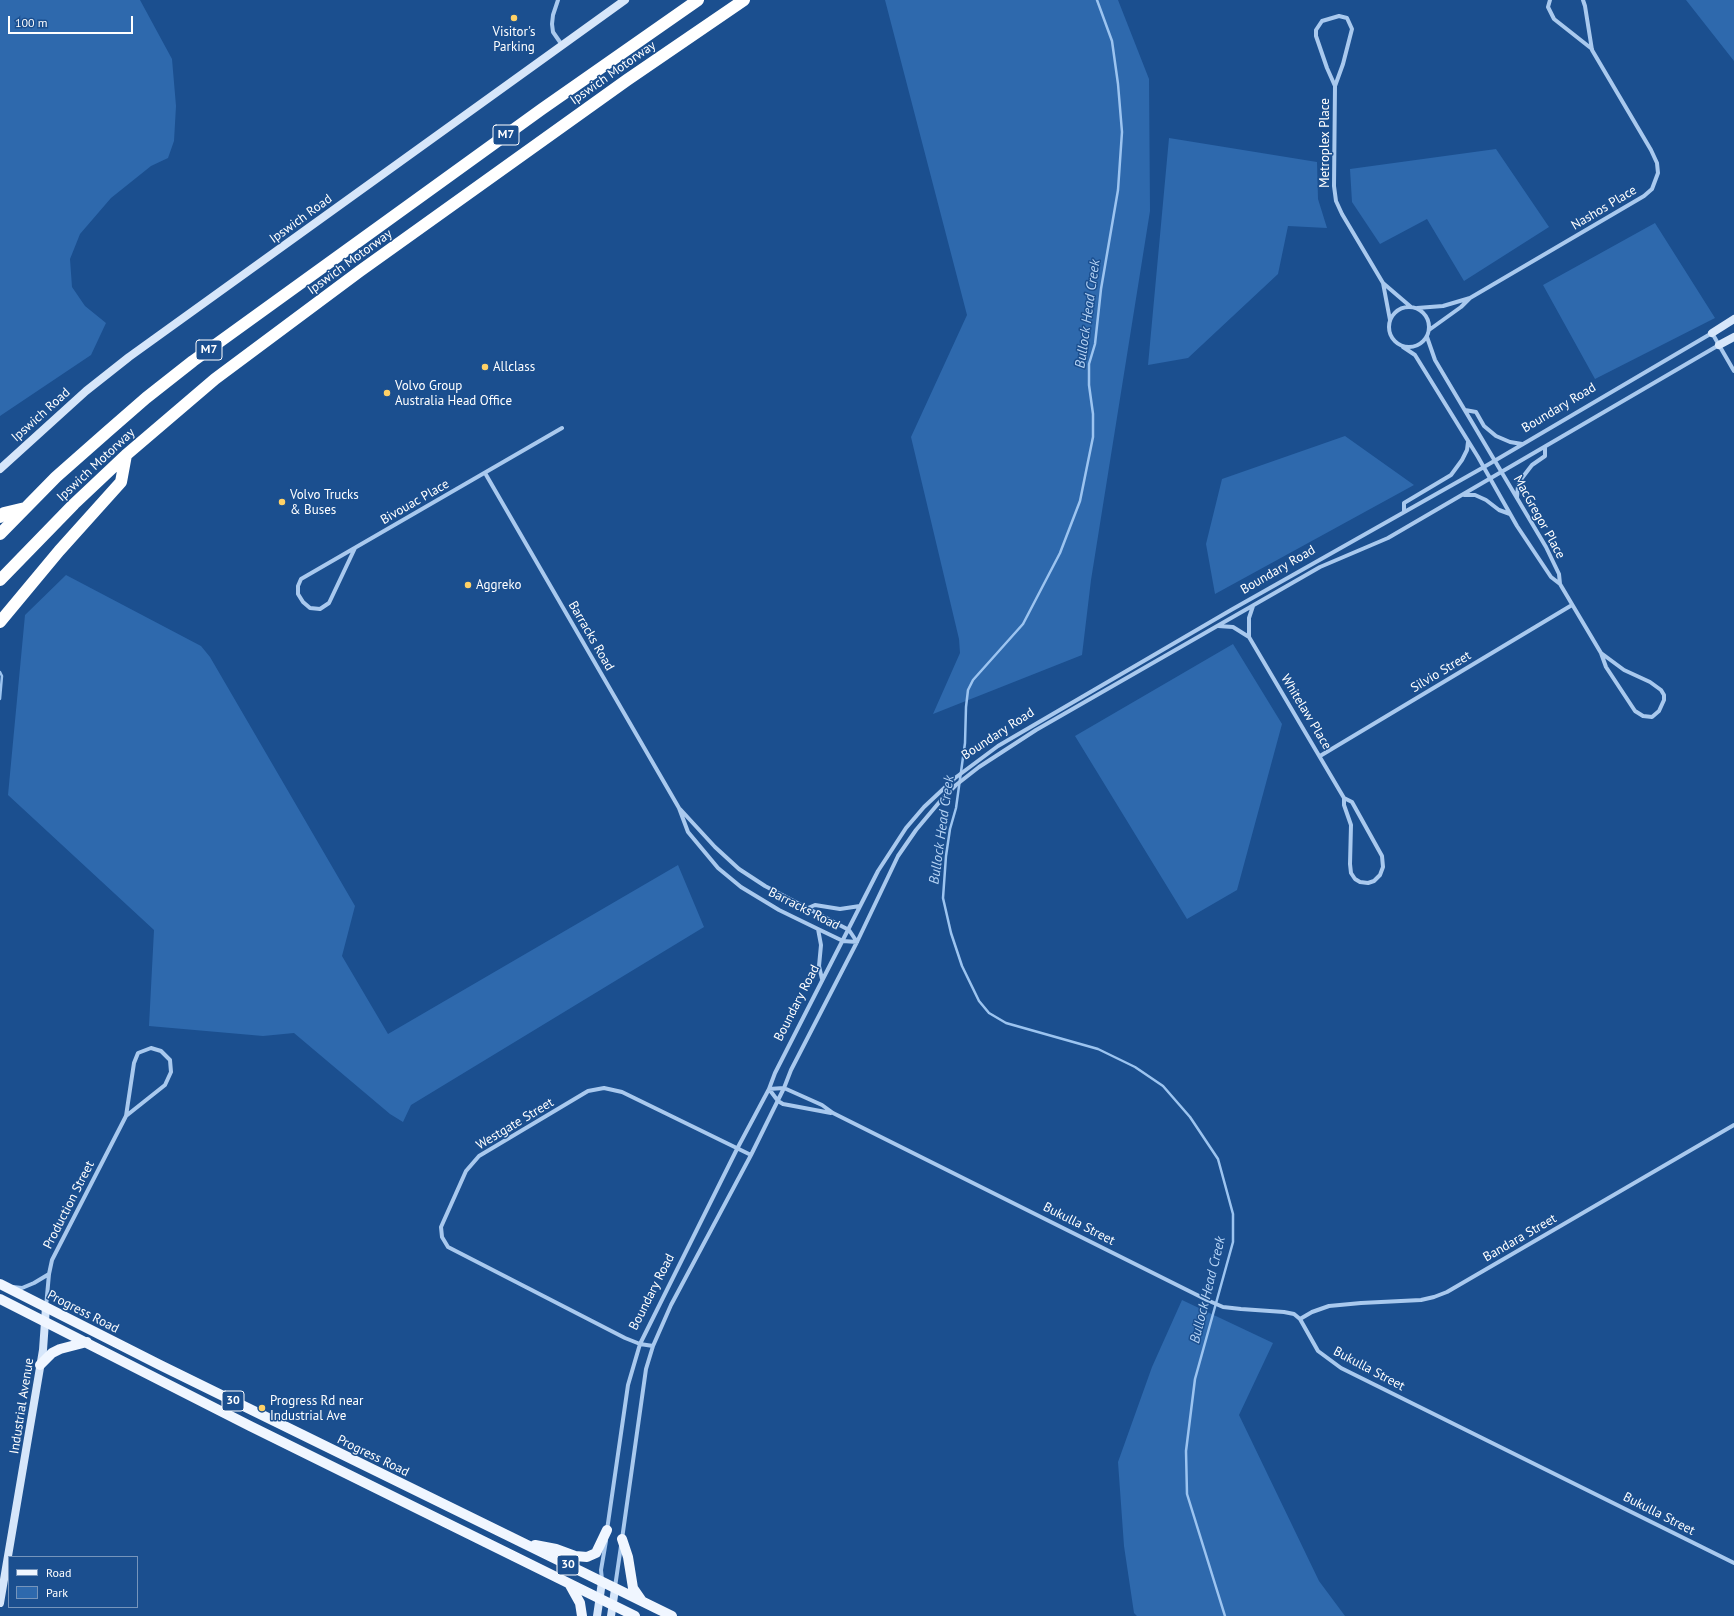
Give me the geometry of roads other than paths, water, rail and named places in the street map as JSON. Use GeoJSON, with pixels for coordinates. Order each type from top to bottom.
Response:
{"type":"FeatureCollection","features":[{"type":"Feature","properties":{"kind":"highway","name":"Ipswich Motorway"},"geometry":{"type":"LineString","coordinates":[[0,534],[56,477],[112,427],[146,398],[193,362],[542,109],[698,0]]}},
{"type":"Feature","properties":{"kind":"highway","name":"Ipswich Motorway"},"geometry":{"type":"LineString","coordinates":[[0,580],[74,504],[126,455],[204,388],[261,344],[627,80],[744,0]]}},
{"type":"Feature","properties":{"kind":"highway"},"geometry":{"type":"LineString","coordinates":[[0,622],[59,551],[121,482],[126,455]]}},
{"type":"Feature","properties":{"kind":"highway"},"geometry":{"type":"LineString","coordinates":[[0,517],[4,513],[25,508]]}},
{"type":"Feature","properties":{"kind":"main road","name":"Progress Road"},"geometry":{"type":"LineString","coordinates":[[2,1286],[672,1616]]}},
{"type":"Feature","properties":{"kind":"main road","name":"Progress Road"},"geometry":{"type":"LineString","coordinates":[[0,1299],[250,1426],[635,1616]]}},
{"type":"Feature","properties":{"kind":"main road"},"geometry":{"type":"LineString","coordinates":[[40,1365],[52,1353],[60,1349],[87,1342]]}},
{"type":"Feature","properties":{"kind":"main road"},"geometry":{"type":"LineString","coordinates":[[521,1542],[556,1549],[575,1556],[586,1557],[596,1553],[607,1530]]}},
{"type":"Feature","properties":{"kind":"main road"},"geometry":{"type":"LineString","coordinates":[[622,1539],[628,1557],[633,1588],[643,1602]]}},
{"type":"Feature","properties":{"kind":"main road"},"geometry":{"type":"LineString","coordinates":[[569,1584],[580,1603],[582,1616]]}},
{"type":"Feature","properties":{"kind":"street"},"geometry":{"type":"LineString","coordinates":[[558,0],[553,15],[552,24],[553,32],[562,46]]}},
{"type":"Feature","properties":{"kind":"street","name":"Ipswich Road"},"geometry":{"type":"LineString","coordinates":[[0,469],[80,396],[129,357],[625,0]]}},
{"type":"Feature","properties":{"kind":"street","name":"Nashos Place"},"geometry":{"type":"LineString","coordinates":[[1417,308],[1443,306],[1470,298],[1644,196],[1652,189],[1658,172],[1657,163],[1654,156],[1592,50],[1554,19],[1548,8],[1550,0]]}},
{"type":"Feature","properties":{"kind":"street","name":"Nashos Place"},"geometry":{"type":"LineString","coordinates":[[1583,0],[1592,50]]}},
{"type":"Feature","properties":{"kind":"street","name":"Metroplex Place"},"geometry":{"type":"LineString","coordinates":[[1335,86],[1316,36],[1316,30],[1322,21],[1339,16],[1347,18],[1352,29],[1342,68],[1335,86],[1334,186],[1336,201],[1342,214],[1383,283],[1411,307]]}},
{"type":"Feature","properties":{"kind":"street","name":"Metroplex Place"},"geometry":{"type":"LineString","coordinates":[[1383,283],[1390,320]]}},
{"type":"Feature","properties":{"kind":"street","name":"Nashos Place"},"geometry":{"type":"LineString","coordinates":[[1429,330],[1461,307],[1470,298]]}},
{"type":"Feature","properties":{"kind":"street"},"geometry":{"type":"LineString","coordinates":[[1403,347],[1417,346],[1427,337],[1429,330],[1426,317],[1417,308],[1411,307],[1398,310],[1390,320],[1389,332],[1392,338],[1403,347],[1415,355],[1484,468]]}},
{"type":"Feature","properties":{"kind":"street","name":"Boundary Road"},"geometry":{"type":"LineString","coordinates":[[597,1616],[602,1582],[601,1570],[628,1384],[640,1344],[737,1149],[769,1090],[775,1073],[860,906],[889,852],[906,828],[924,807],[955,778],[980,758],[1034,724],[1404,512],[1484,468],[1734,319]]}},
{"type":"Feature","properties":{"kind":"street"},"geometry":{"type":"LineString","coordinates":[[1712,333],[1734,371]]}},
{"type":"Feature","properties":{"kind":"street"},"geometry":{"type":"LineString","coordinates":[[1427,337],[1435,360],[1495,461]]}},
{"type":"Feature","properties":{"kind":"street","name":"Boundary Road"},"geometry":{"type":"LineString","coordinates":[[611,1616],[646,1369],[653,1346],[671,1305],[778,1101],[791,1070],[857,942],[898,856],[929,814],[956,786],[979,767],[1036,730],[1320,568],[1388,538],[1734,337]]}},
{"type":"Feature","properties":{"kind":"street"},"geometry":{"type":"LineString","coordinates":[[1465,410],[1476,412],[1484,426],[1496,436],[1510,442],[1522,444]]}},
{"type":"Feature","properties":{"kind":"street","name":"Bivouac Place"},"geometry":{"type":"LineString","coordinates":[[355,548],[329,603],[320,609],[310,608],[303,602],[298,594],[298,586],[301,579],[562,428]]}},
{"type":"Feature","properties":{"kind":"street"},"geometry":{"type":"LineString","coordinates":[[1404,512],[1404,503],[1451,475],[1467,450],[1468,441]]}},
{"type":"Feature","properties":{"kind":"street"},"geometry":{"type":"LineString","coordinates":[[1517,497],[1518,486],[1522,478],[1532,465],[1545,456],[1545,447]]}},
{"type":"Feature","properties":{"kind":"street","name":"MacGregor Place"},"geometry":{"type":"LineString","coordinates":[[1495,461],[1517,497],[1559,574],[1560,584]]}},
{"type":"Feature","properties":{"kind":"street","name":"MacGregor Place"},"geometry":{"type":"LineString","coordinates":[[1484,468],[1510,514],[1551,577],[1560,584],[1601,653],[1606,667],[1635,711],[1643,716],[1652,717],[1659,711],[1663,705],[1664,695],[1658,687],[1624,670],[1601,653]]}},
{"type":"Feature","properties":{"kind":"street","name":"Barracks Road"},"geometry":{"type":"LineString","coordinates":[[485,473],[679,808],[688,832],[718,868],[741,887],[779,910],[818,929],[843,940],[857,942]]}},
{"type":"Feature","properties":{"kind":"street"},"geometry":{"type":"LineString","coordinates":[[1462,495],[1475,495],[1486,500],[1499,510],[1510,514]]}},
{"type":"Feature","properties":{"kind":"street"},"geometry":{"type":"LineString","coordinates":[[1249,637],[1249,618],[1253,605]]}},
{"type":"Feature","properties":{"kind":"street","name":"Silvio Street"},"geometry":{"type":"LineString","coordinates":[[1320,756],[1572,605]]}},
{"type":"Feature","properties":{"kind":"street","name":"Whitelaw Place"},"geometry":{"type":"LineString","coordinates":[[1218,626],[1233,627],[1249,637],[1320,756],[1344,798],[1344,805],[1351,826],[1351,873],[1355,879],[1360,882],[1368,883],[1374,881],[1380,876],[1383,867],[1382,856],[1352,802],[1344,798]]}},
{"type":"Feature","properties":{"kind":"street","name":"Barracks Road"},"geometry":{"type":"LineString","coordinates":[[679,808],[715,847],[739,869],[764,886],[849,930],[857,942]]}},
{"type":"Feature","properties":{"kind":"street"},"geometry":{"type":"LineString","coordinates":[[808,908],[815,905],[840,909],[860,906]]}},
{"type":"Feature","properties":{"kind":"street"},"geometry":{"type":"LineString","coordinates":[[818,929],[821,945],[819,966],[822,979]]}},
{"type":"Feature","properties":{"kind":"street","name":"Production Street"},"geometry":{"type":"LineString","coordinates":[[46,1307],[49,1274],[52,1260],[126,1116],[134,1064],[138,1053],[151,1048],[161,1051],[170,1060],[171,1072],[165,1085],[126,1116]]}},
{"type":"Feature","properties":{"kind":"street","name":"Westgate Street"},"geometry":{"type":"LineString","coordinates":[[653,1346],[640,1344],[569,1310],[448,1247],[442,1237],[441,1227],[466,1171],[479,1156],[588,1091],[604,1088],[622,1092],[751,1155]]}},
{"type":"Feature","properties":{"kind":"street"},"geometry":{"type":"LineString","coordinates":[[769,1090],[784,1088]]}},
{"type":"Feature","properties":{"kind":"street","name":"Bukulla Street"},"geometry":{"type":"LineString","coordinates":[[784,1088],[822,1105],[834,1113],[1207,1300],[1223,1307],[1294,1314],[1300,1319],[1318,1351],[1341,1368],[1734,1563]]}},
{"type":"Feature","properties":{"kind":"street"},"geometry":{"type":"LineString","coordinates":[[769,1090],[778,1101]]}},
{"type":"Feature","properties":{"kind":"street","name":"Bukulla Street"},"geometry":{"type":"LineString","coordinates":[[778,1101],[784,1104],[834,1113]]}},
{"type":"Feature","properties":{"kind":"street","name":"Bandara Street"},"geometry":{"type":"LineString","coordinates":[[1300,1319],[1312,1312],[1329,1306],[1421,1300],[1447,1292],[1734,1125]]}},
{"type":"Feature","properties":{"kind":"street"},"geometry":{"type":"LineString","coordinates":[[2,1286],[22,1288],[49,1274]]}},
{"type":"Feature","properties":{"kind":"street","name":"Industrial Avenue"},"geometry":{"type":"LineString","coordinates":[[0,1603],[40,1365],[46,1307]]}},
{"type":"Feature","properties":{"kind":"waterway","name":"Bullock Head Creek"},"geometry":{"type":"LineString","coordinates":[[1097,0],[1112,41],[1118,84],[1122,132],[1118,190],[1101,289],[1095,344],[1089,364],[1089,385],[1093,414],[1093,437],[1080,501],[1060,553],[1023,624],[973,680],[968,690],[965,743],[956,808],[950,829],[946,856],[943,898],[951,933],[962,966],[979,1001],[989,1013],[1006,1023],[1098,1049],[1135,1067],[1163,1086],[1190,1117],[1218,1159],[1233,1214],[1233,1242],[1195,1379],[1186,1451],[1187,1494],[1225,1616]]}},
{"type":"Feature","properties":{"kind":"waterway"},"geometry":{"type":"LineString","coordinates":[[0,672],[2,676],[0,699]]}},
{"type":"Feature","properties":{"kind":"place","name":"Visitor's Parking"},"geometry":{"type":"Point","coordinates":[514,18]}},
{"type":"Feature","properties":{"kind":"place","name":"Allclass"},"geometry":{"type":"Point","coordinates":[485,367]}},
{"type":"Feature","properties":{"kind":"place","name":"Volvo Group Australia Head Office"},"geometry":{"type":"Point","coordinates":[387,393]}},
{"type":"Feature","properties":{"kind":"place","name":"Volvo Trucks & Buses"},"geometry":{"type":"Point","coordinates":[282,502]}},
{"type":"Feature","properties":{"kind":"place","name":"Aggreko"},"geometry":{"type":"Point","coordinates":[468,585]}},
{"type":"Feature","properties":{"kind":"place","name":"Progress Rd near Industrial Ave"},"geometry":{"type":"Point","coordinates":[262,1408]}}]}
